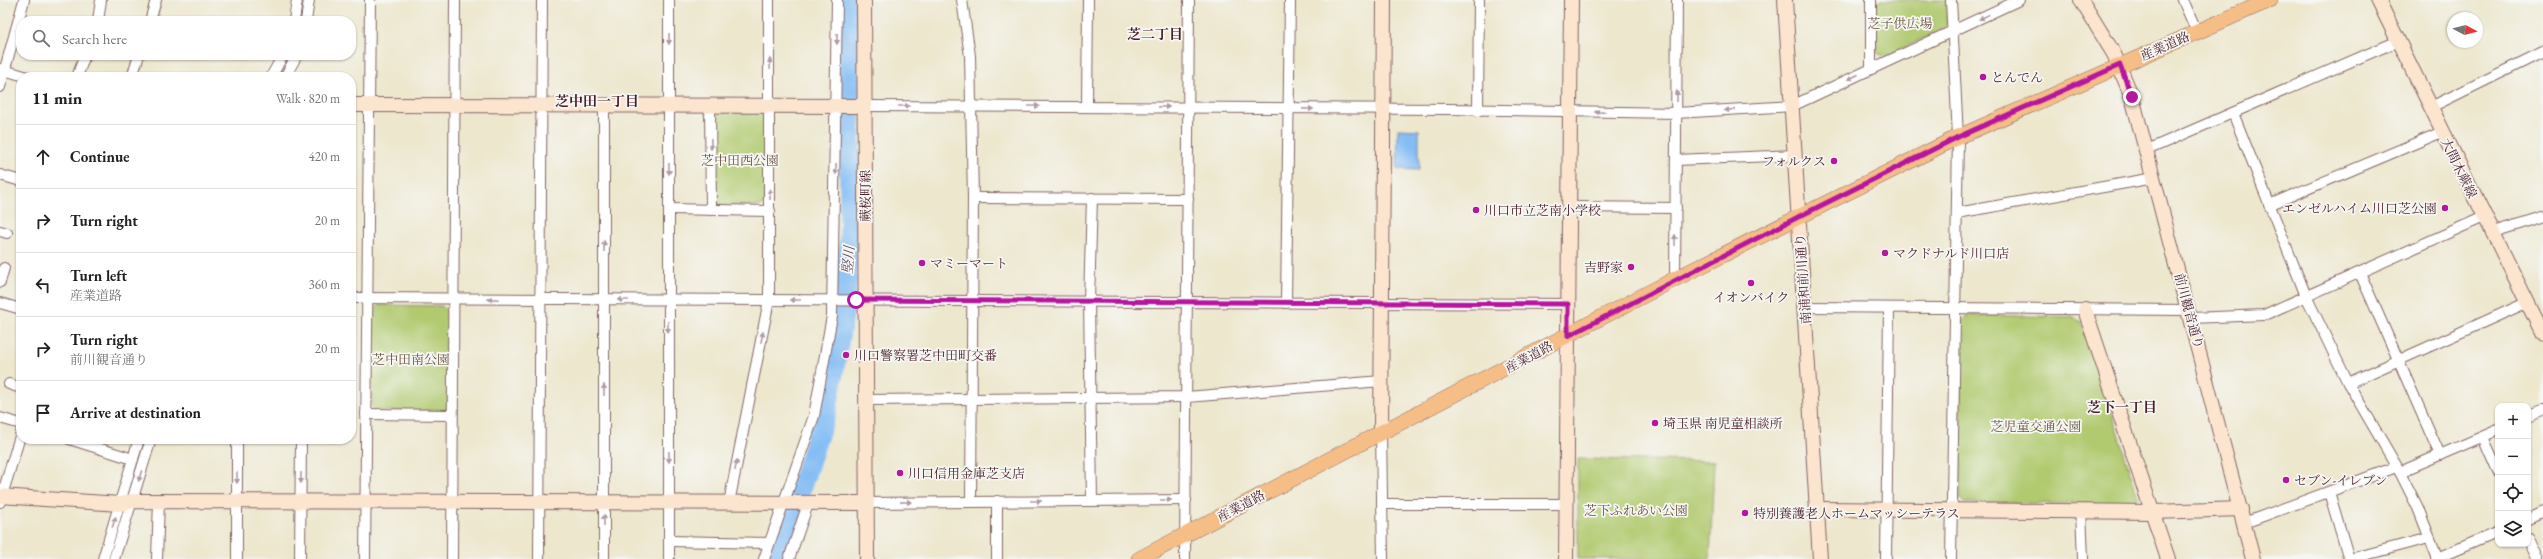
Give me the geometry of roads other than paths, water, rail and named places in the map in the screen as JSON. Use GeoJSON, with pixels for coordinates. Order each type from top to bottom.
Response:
{"type":"FeatureCollection","features":[{"type":"Feature","properties":{"kind":"main road","name":"産業道路"},"geometry":{"type":"LineString","coordinates":[[1139,559],[1675,280],[1958,137],[2270,0]]}},
{"type":"Feature","properties":{"kind":"street"},"geometry":{"type":"LineString","coordinates":[[19,16],[24,0]]}},
{"type":"Feature","properties":{"kind":"street"},"geometry":{"type":"LineString","coordinates":[[99,16],[101,0]]}},
{"type":"Feature","properties":{"kind":"street"},"geometry":{"type":"LineString","coordinates":[[151,16],[156,0]]}},
{"type":"Feature","properties":{"kind":"street"},"geometry":{"type":"LineString","coordinates":[[295,16],[297,0]]}},
{"type":"Feature","properties":{"kind":"street"},"geometry":{"type":"LineString","coordinates":[[307,16],[309,0]]}},
{"type":"Feature","properties":{"kind":"street"},"geometry":{"type":"LineString","coordinates":[[365,559],[370,0]]}},
{"type":"Feature","properties":{"kind":"street"},"geometry":{"type":"LineString","coordinates":[[452,559],[454,0]]}},
{"type":"Feature","properties":{"kind":"street"},"geometry":{"type":"LineString","coordinates":[[539,559],[541,502],[542,0]]}},
{"type":"Feature","properties":{"kind":"street"},"geometry":{"type":"LineString","coordinates":[[669,0],[669,559]]}},
{"type":"Feature","properties":{"kind":"street"},"geometry":{"type":"LineString","coordinates":[[729,503],[769,300],[769,0]]}},
{"type":"Feature","properties":{"kind":"street"},"geometry":{"type":"LineString","coordinates":[[764,559],[769,542],[786,504],[814,416],[836,300],[839,106],[837,0]]}},
{"type":"Feature","properties":{"kind":"street","name":"蕨桜町線"},"geometry":{"type":"LineString","coordinates":[[864,0],[861,300],[866,400],[867,559]]}},
{"type":"Feature","properties":{"kind":"street"},"geometry":{"type":"LineString","coordinates":[[962,0],[970,56],[973,198],[970,501]]}},
{"type":"Feature","properties":{"kind":"street"},"geometry":{"type":"LineString","coordinates":[[1087,106],[1088,0]]}},
{"type":"Feature","properties":{"kind":"street"},"geometry":{"type":"LineString","coordinates":[[1185,559],[1189,0]]}},
{"type":"Feature","properties":{"kind":"street"},"geometry":{"type":"LineString","coordinates":[[1286,303],[1290,0]]}},
{"type":"Feature","properties":{"kind":"street"},"geometry":{"type":"LineString","coordinates":[[1383,559],[1381,432],[1384,0]]}},
{"type":"Feature","properties":{"kind":"street"},"geometry":{"type":"LineString","coordinates":[[1478,111],[1479,0]]}},
{"type":"Feature","properties":{"kind":"street"},"geometry":{"type":"LineString","coordinates":[[1566,559],[1570,0]]}},
{"type":"Feature","properties":{"kind":"street"},"geometry":{"type":"LineString","coordinates":[[1675,280],[1677,0]]}},
{"type":"Feature","properties":{"kind":"street","name":"南浦和前川通り"},"geometry":{"type":"LineString","coordinates":[[1785,0],[1800,216],[1820,559]]}},
{"type":"Feature","properties":{"kind":"street"},"geometry":{"type":"LineString","coordinates":[[1871,0],[1871,69]]}},
{"type":"Feature","properties":{"kind":"street"},"geometry":{"type":"LineString","coordinates":[[1951,0],[1958,137],[1951,559]]}},
{"type":"Feature","properties":{"kind":"street"},"geometry":{"type":"LineString","coordinates":[[356,105],[1087,106],[1676,113],[1792,106],[2019,0]]}},
{"type":"Feature","properties":{"kind":"street","name":"前川観音通り"},"geometry":{"type":"LineString","coordinates":[[2081,0],[2120,65],[2132,97],[2254,559]]}},
{"type":"Feature","properties":{"kind":"street"},"geometry":{"type":"LineString","coordinates":[[2183,0],[2197,32]]}},
{"type":"Feature","properties":{"kind":"street","name":"大間木蕨線"},"geometry":{"type":"LineString","coordinates":[[2378,0],[2491,233],[2526,303],[2542,331]]}},
{"type":"Feature","properties":{"kind":"street"},"geometry":{"type":"LineString","coordinates":[[0,87],[2,69],[16,25]]}},
{"type":"Feature","properties":{"kind":"street"},"geometry":{"type":"LineString","coordinates":[[2147,150],[2398,41]]}},
{"type":"Feature","properties":{"kind":"street"},"geometry":{"type":"LineString","coordinates":[[2430,107],[2543,52]]}},
{"type":"Feature","properties":{"kind":"street"},"geometry":{"type":"LineString","coordinates":[[79,72],[83,60]]}},
{"type":"Feature","properties":{"kind":"street"},"geometry":{"type":"LineString","coordinates":[[134,72],[137,60]]}},
{"type":"Feature","properties":{"kind":"street"},"geometry":{"type":"LineString","coordinates":[[274,72],[280,60]]}},
{"type":"Feature","properties":{"kind":"street"},"geometry":{"type":"LineString","coordinates":[[288,72],[294,60]]}},
{"type":"Feature","properties":{"kind":"street"},"geometry":{"type":"LineString","coordinates":[[2,69],[16,73]]}},
{"type":"Feature","properties":{"kind":"street"},"geometry":{"type":"LineString","coordinates":[[604,105],[604,559]]}},
{"type":"Feature","properties":{"kind":"street"},"geometry":{"type":"LineString","coordinates":[[710,105],[711,210]]}},
{"type":"Feature","properties":{"kind":"street"},"geometry":{"type":"LineString","coordinates":[[2233,113],[2268,206],[2306,296],[2348,383],[2398,469],[2418,508],[2437,558],[2495,533]]}},
{"type":"Feature","properties":{"kind":"street"},"geometry":{"type":"LineString","coordinates":[[2268,206],[2442,132]]}},
{"type":"Feature","properties":{"kind":"street"},"geometry":{"type":"LineString","coordinates":[[1676,160],[1795,155]]}},
{"type":"Feature","properties":{"kind":"street"},"geometry":{"type":"LineString","coordinates":[[0,175],[16,180]]}},
{"type":"Feature","properties":{"kind":"street"},"geometry":{"type":"LineString","coordinates":[[1957,213],[2154,178]]}},
{"type":"Feature","properties":{"kind":"street"},"geometry":{"type":"LineString","coordinates":[[973,198],[1188,199]]}},
{"type":"Feature","properties":{"kind":"street"},"geometry":{"type":"LineString","coordinates":[[1092,198],[1089,301],[1092,398],[1092,500]]}},
{"type":"Feature","properties":{"kind":"street"},"geometry":{"type":"LineString","coordinates":[[1568,207],[1676,208]]}},
{"type":"Feature","properties":{"kind":"street"},"geometry":{"type":"LineString","coordinates":[[669,209],[770,210]]}},
{"type":"Feature","properties":{"kind":"street"},"geometry":{"type":"LineString","coordinates":[[1805,307],[2085,310],[2264,315],[2484,217]]}},
{"type":"Feature","properties":{"kind":"street"},"geometry":{"type":"LineString","coordinates":[[2491,233],[2543,217]]}},
{"type":"Feature","properties":{"kind":"street"},"geometry":{"type":"LineString","coordinates":[[0,282],[4,268]]}},
{"type":"Feature","properties":{"kind":"street"},"geometry":{"type":"LineString","coordinates":[[2360,273],[2440,455]]}},
{"type":"Feature","properties":{"kind":"street"},"geometry":{"type":"LineString","coordinates":[[356,298],[1568,304]]}},
{"type":"Feature","properties":{"kind":"street"},"geometry":{"type":"LineString","coordinates":[[0,303],[16,308]]}},
{"type":"Feature","properties":{"kind":"street"},"geometry":{"type":"LineString","coordinates":[[2348,383],[2526,303]]}},
{"type":"Feature","properties":{"kind":"street"},"geometry":{"type":"LineString","coordinates":[[1886,559],[1889,308]]}},
{"type":"Feature","properties":{"kind":"street"},"geometry":{"type":"LineString","coordinates":[[2085,310],[2154,512],[2168,559]]}},
{"type":"Feature","properties":{"kind":"street"},"geometry":{"type":"LineString","coordinates":[[866,400],[1187,397],[1382,381]]}},
{"type":"Feature","properties":{"kind":"street"},"geometry":{"type":"LineString","coordinates":[[9,384],[16,386]]}},
{"type":"Feature","properties":{"kind":"street"},"geometry":{"type":"LineString","coordinates":[[2531,416],[2543,411]]}},
{"type":"Feature","properties":{"kind":"street"},"geometry":{"type":"LineString","coordinates":[[366,414],[452,415]]}},
{"type":"Feature","properties":{"kind":"street"},"geometry":{"type":"LineString","coordinates":[[0,418],[16,423]]}},
{"type":"Feature","properties":{"kind":"street"},"geometry":{"type":"LineString","coordinates":[[2244,523],[2329,492],[2440,455],[2495,431]]}},
{"type":"Feature","properties":{"kind":"street"},"geometry":{"type":"LineString","coordinates":[[2483,437],[2495,463]]}},
{"type":"Feature","properties":{"kind":"street"},"geometry":{"type":"LineString","coordinates":[[18,444],[1,498],[126,502],[365,500],[786,504],[1186,500]]}},
{"type":"Feature","properties":{"kind":"street"},"geometry":{"type":"LineString","coordinates":[[87,444],[133,459]]}},
{"type":"Feature","properties":{"kind":"street"},"geometry":{"type":"LineString","coordinates":[[114,559],[133,459],[138,444]]}},
{"type":"Feature","properties":{"kind":"street"},"geometry":{"type":"LineString","coordinates":[[103,559],[149,444]]}},
{"type":"Feature","properties":{"kind":"street"},"geometry":{"type":"LineString","coordinates":[[236,559],[237,444]]}},
{"type":"Feature","properties":{"kind":"street"},"geometry":{"type":"LineString","coordinates":[[300,559],[301,444]]}},
{"type":"Feature","properties":{"kind":"street"},"geometry":{"type":"LineString","coordinates":[[2329,492],[2350,559],[2429,538]]}},
{"type":"Feature","properties":{"kind":"street"},"geometry":{"type":"LineString","coordinates":[[157,559],[159,501]]}},
{"type":"Feature","properties":{"kind":"street"},"geometry":{"type":"LineString","coordinates":[[997,501],[997,559]]}},
{"type":"Feature","properties":{"kind":"street"},"geometry":{"type":"LineString","coordinates":[[789,559],[806,504]]}},
{"type":"Feature","properties":{"kind":"street"},"geometry":{"type":"LineString","coordinates":[[1382,504],[1566,504]]}},
{"type":"Feature","properties":{"kind":"street"},"geometry":{"type":"LineString","coordinates":[[1817,509],[2154,512],[2241,509]]}},
{"type":"Feature","properties":{"kind":"street"},"geometry":{"type":"LineString","coordinates":[[2081,511],[2084,559]]}},
{"type":"Feature","properties":{"kind":"street"},"geometry":{"type":"LineString","coordinates":[[2531,518],[2543,512]]}},
{"type":"Feature","properties":{"kind":"street"},"geometry":{"type":"LineString","coordinates":[[669,541],[769,542]]}},
{"type":"Feature","properties":{"kind":"street"},"geometry":{"type":"LineString","coordinates":[[2531,544],[2538,559]]}},
{"type":"Feature","properties":{"kind":"water"},"geometry":{"type":"Polygon","coordinates":[[[1398,129],[1419,130],[1419,170],[1397,169],[1398,129]]]}},
{"type":"Feature","properties":{"kind":"waterway","name":"竪川"},"geometry":{"type":"LineString","coordinates":[[777,559],[827,408],[844,309],[850,235],[849,0]]}},
{"type":"Feature","properties":{"kind":"place","name":"とんでん"},"geometry":{"type":"Point","coordinates":[1983,77]}},
{"type":"Feature","properties":{"kind":"place","name":"フォルクス"},"geometry":{"type":"Point","coordinates":[1834,161]}},
{"type":"Feature","properties":{"kind":"place","name":"エンゼルハイム川口芝公園"},"geometry":{"type":"Point","coordinates":[2445,208]}},
{"type":"Feature","properties":{"kind":"place","name":"川口市立芝南小学校"},"geometry":{"type":"Point","coordinates":[1476,210]}},
{"type":"Feature","properties":{"kind":"place","name":"マクドナルド川口店"},"geometry":{"type":"Point","coordinates":[1885,253]}},
{"type":"Feature","properties":{"kind":"place","name":"マミーマート"},"geometry":{"type":"Point","coordinates":[922,263]}},
{"type":"Feature","properties":{"kind":"place","name":"吉野家"},"geometry":{"type":"Point","coordinates":[1631,267]}},
{"type":"Feature","properties":{"kind":"place","name":"イオンバイク"},"geometry":{"type":"Point","coordinates":[1751,283]}},
{"type":"Feature","properties":{"kind":"place","name":"川口警察署芝中田町交番"},"geometry":{"type":"Point","coordinates":[846,355]}},
{"type":"Feature","properties":{"kind":"place","name":"埼玉県 南児童相談所"},"geometry":{"type":"Point","coordinates":[1655,423]}},
{"type":"Feature","properties":{"kind":"place","name":"川口信用金庫芝支店"},"geometry":{"type":"Point","coordinates":[900,473]}},
{"type":"Feature","properties":{"kind":"place","name":"セブン-イレブン"},"geometry":{"type":"Point","coordinates":[2286,480]}},
{"type":"Feature","properties":{"kind":"place","name":"特別養護老人ホームマッシーテラス"},"geometry":{"type":"Point","coordinates":[1745,513]}},
{"type":"Feature","properties":{"kind":"district","name":"芝二丁目"},"geometry":{"type":"Point","coordinates":[1155,34]}},
{"type":"Feature","properties":{"kind":"district","name":"芝中田一丁目"},"geometry":{"type":"Point","coordinates":[597,101]}},
{"type":"Feature","properties":{"kind":"district","name":"芝下一丁目"},"geometry":{"type":"Point","coordinates":[2122,407]}},
{"type":"Feature","properties":{"kind":"park label","name":"芝子供広場"},"geometry":{"type":"Point","coordinates":[1900,23]}},
{"type":"Feature","properties":{"kind":"park label","name":"芝中田西公園"},"geometry":{"type":"Point","coordinates":[740,160]}},
{"type":"Feature","properties":{"kind":"park label","name":"芝中田南公園"},"geometry":{"type":"Point","coordinates":[411,359]}},
{"type":"Feature","properties":{"kind":"park label","name":"芝児童交通公園"},"geometry":{"type":"Point","coordinates":[2036,426]}},
{"type":"Feature","properties":{"kind":"park label","name":"芝下ふれあい公園"},"geometry":{"type":"Point","coordinates":[1636,510]}}]}
